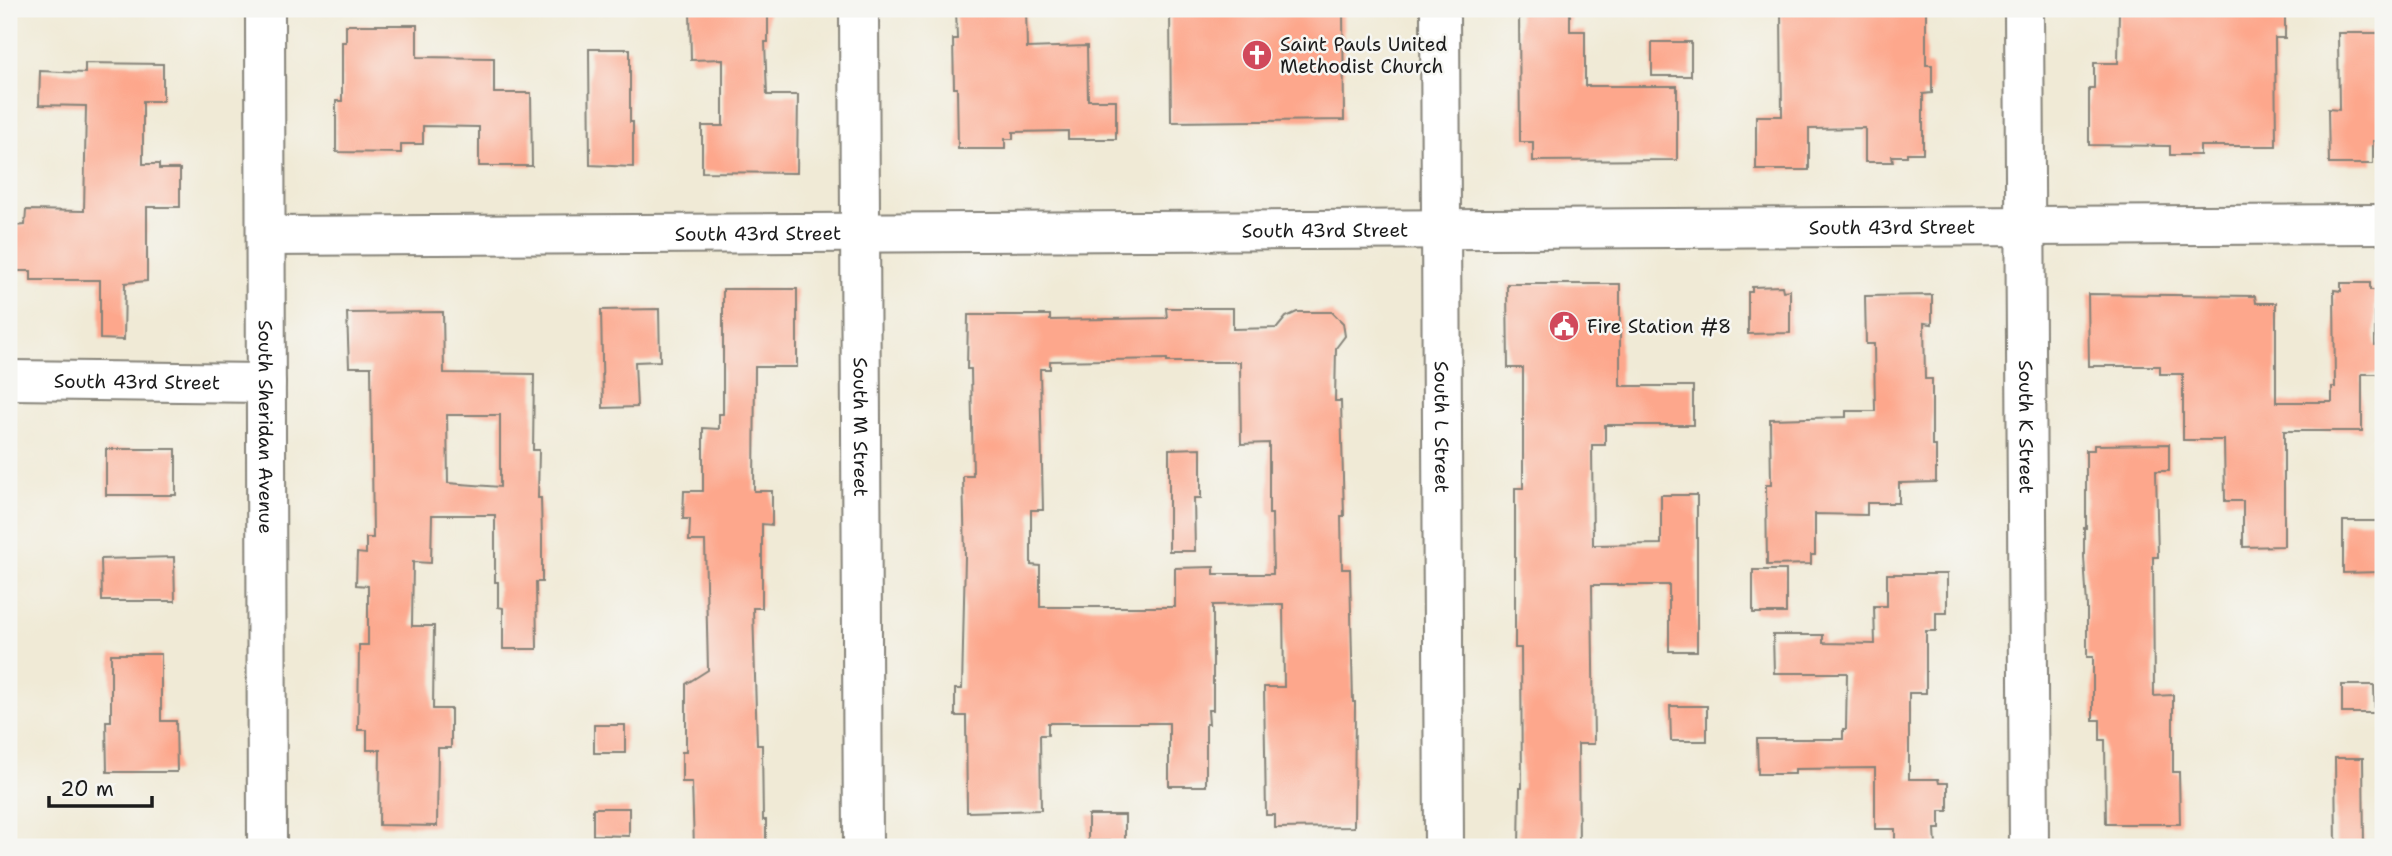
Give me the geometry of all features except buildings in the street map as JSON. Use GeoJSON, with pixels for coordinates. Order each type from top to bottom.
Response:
{"type":"FeatureCollection","features":[{"type":"Feature","properties":{"kind":"street","name":"South Sheridan Avenue"},"geometry":{"type":"LineString","coordinates":[[265,9],[267,847]]}},
{"type":"Feature","properties":{"kind":"street","name":"South M Street"},"geometry":{"type":"LineString","coordinates":[[859,9],[863,847]]}},
{"type":"Feature","properties":{"kind":"street","name":"South L Street"},"geometry":{"type":"LineString","coordinates":[[1440,9],[1444,847]]}},
{"type":"Feature","properties":{"kind":"street","name":"South K Street"},"geometry":{"type":"LineString","coordinates":[[2024,9],[2029,847]]}},
{"type":"Feature","properties":{"kind":"street","name":"South 43rd Street"},"geometry":{"type":"LineString","coordinates":[[266,236],[2383,224]]}},
{"type":"Feature","properties":{"kind":"street","name":"South 43rd Street"},"geometry":{"type":"LineString","coordinates":[[9,380],[266,383]]}},
{"type":"Feature","properties":{"kind":"place","name":"Saint Pauls United Methodist Church"},"geometry":{"type":"Point","coordinates":[1257,55]}},
{"type":"Feature","properties":{"kind":"place","name":"Fire Station #8"},"geometry":{"type":"Point","coordinates":[1564,326]}}]}
